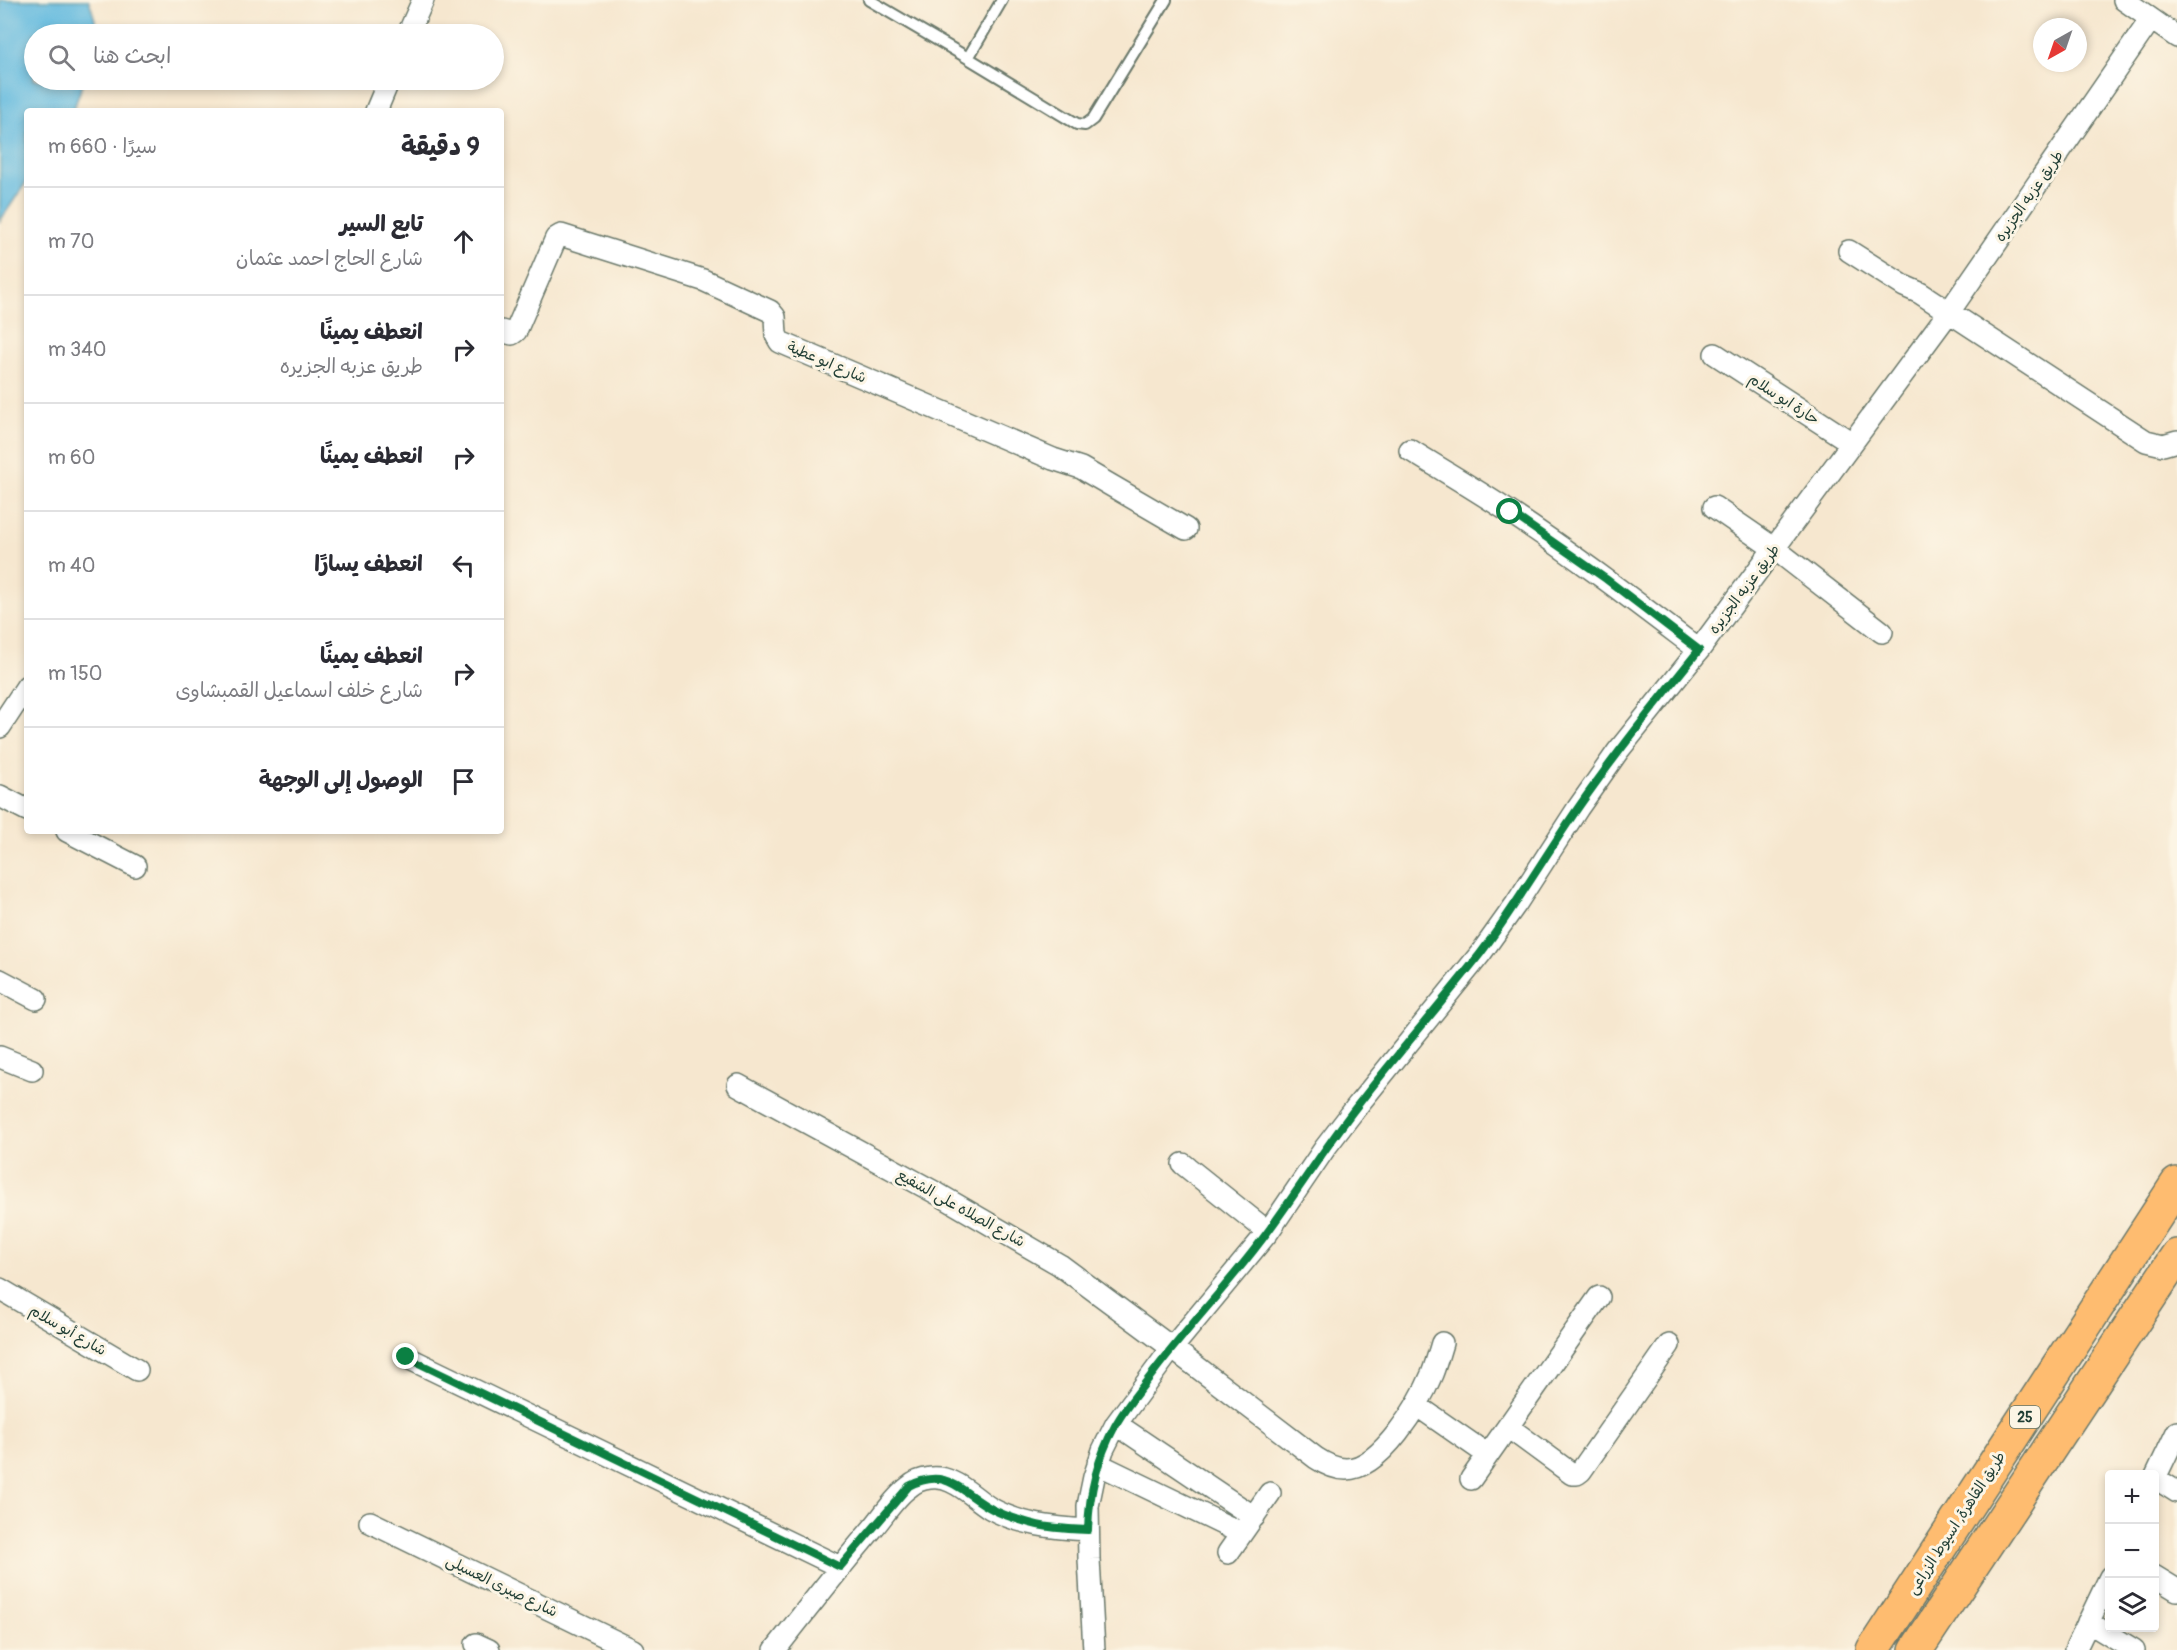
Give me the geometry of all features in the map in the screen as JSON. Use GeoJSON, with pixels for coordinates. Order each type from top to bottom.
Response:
{"type":"FeatureCollection","features":[{"type":"Feature","properties":{"kind":"highway","name":"طريق القاهرة, اسيوط الزراعى"},"geometry":{"type":"LineString","coordinates":[[1873,1650],[2177,1184]]}},
{"type":"Feature","properties":{"kind":"highway","name":"25"},"geometry":{"type":"LineString","coordinates":[[1919,1649],[2177,1256]]}},
{"type":"Feature","properties":{"kind":"street"},"geometry":{"type":"LineString","coordinates":[[412,24],[423,0]]}},
{"type":"Feature","properties":{"kind":"street"},"geometry":{"type":"LineString","coordinates":[[2124,0],[2177,37]]}},
{"type":"Feature","properties":{"kind":"street","name":"طريق عزبه الجزيره"},"geometry":{"type":"LineString","coordinates":[[1094,1650],[1088,1506],[1098,1464],[1116,1424],[1172,1348],[1268,1232],[1347,1119],[1481,953],[1618,751],[1699,650],[1949,312],[2151,19]]}},
{"type":"Feature","properties":{"kind":"street"},"geometry":{"type":"LineString","coordinates":[[377,108],[385,90]]}},
{"type":"Feature","properties":{"kind":"street","name":"شارع ابو عطية"},"geometry":{"type":"LineString","coordinates":[[504,332],[513,334],[516,331],[556,237],[561,235],[703,280],[732,293],[770,311],[775,316],[776,335],[780,342],[1053,459],[1081,468],[1186,530]]}},
{"type":"Feature","properties":{"kind":"street"},"geometry":{"type":"LineString","coordinates":[[1849,251],[1949,312],[2146,441],[2163,444],[2177,441]]}},
{"type":"Feature","properties":{"kind":"street","name":"حارة ابو سلام"},"geometry":{"type":"LineString","coordinates":[[1715,354],[1852,443]]}},
{"type":"Feature","properties":{"kind":"street"},"geometry":{"type":"LineString","coordinates":[[1410,450],[1557,544],[1699,650]]}},
{"type":"Feature","properties":{"kind":"street"},"geometry":{"type":"LineString","coordinates":[[1714,507],[1775,549],[1882,632]]}},
{"type":"Feature","properties":{"kind":"street"},"geometry":{"type":"LineString","coordinates":[[0,727],[24,691]]}},
{"type":"Feature","properties":{"kind":"street"},"geometry":{"type":"LineString","coordinates":[[0,796],[24,808]]}},
{"type":"Feature","properties":{"kind":"street"},"geometry":{"type":"LineString","coordinates":[[73,834],[135,866]]}},
{"type":"Feature","properties":{"kind":"street"},"geometry":{"type":"LineString","coordinates":[[0,980],[36,999]]}},
{"type":"Feature","properties":{"kind":"street"},"geometry":{"type":"LineString","coordinates":[[0,1057],[32,1070]]}},
{"type":"Feature","properties":{"kind":"street","name":"شارع الصلاه على الشفيع"},"geometry":{"type":"LineString","coordinates":[[738,1085],[1060,1265],[1316,1458],[1330,1466],[1346,1469],[1362,1466],[1375,1457],[1416,1405],[1431,1375],[1442,1343]]}},
{"type":"Feature","properties":{"kind":"street"},"geometry":{"type":"LineString","coordinates":[[1183,1164],[1268,1232]]}},
{"type":"Feature","properties":{"kind":"street","name":"شارع أبو سلام"},"geometry":{"type":"LineString","coordinates":[[0,1289],[137,1370]]}},
{"type":"Feature","properties":{"kind":"street"},"geometry":{"type":"LineString","coordinates":[[1471,1479],[1599,1297]]}},
{"type":"Feature","properties":{"kind":"street"},"geometry":{"type":"LineString","coordinates":[[1509,1427],[1572,1473],[1577,1474],[1668,1346]]}},
{"type":"Feature","properties":{"kind":"street"},"geometry":{"type":"LineString","coordinates":[[406,1357],[840,1567]]}},
{"type":"Feature","properties":{"kind":"street"},"geometry":{"type":"LineString","coordinates":[[1416,1405],[1488,1455]]}},
{"type":"Feature","properties":{"kind":"street"},"geometry":{"type":"LineString","coordinates":[[1116,1424],[1247,1525]]}},
{"type":"Feature","properties":{"kind":"street"},"geometry":{"type":"LineString","coordinates":[[2159,1470],[2177,1432]]}},
{"type":"Feature","properties":{"kind":"street"},"geometry":{"type":"LineString","coordinates":[[1098,1464],[1247,1525]]}},
{"type":"Feature","properties":{"kind":"street"},"geometry":{"type":"LineString","coordinates":[[775,1650],[840,1567],[909,1486],[923,1479],[938,1478],[953,1482],[992,1509],[1023,1521],[1055,1528],[1088,1530]]}},
{"type":"Feature","properties":{"kind":"street"},"geometry":{"type":"LineString","coordinates":[[2159,1481],[2177,1492]]}},
{"type":"Feature","properties":{"kind":"street"},"geometry":{"type":"LineString","coordinates":[[1228,1553],[1270,1493]]}},
{"type":"Feature","properties":{"kind":"street","name":"شارع صبرى العسيلى"},"geometry":{"type":"LineString","coordinates":[[370,1522],[633,1650]]}},
{"type":"Feature","properties":{"kind":"street"},"geometry":{"type":"LineString","coordinates":[[2075,1650],[2109,1578]]}},
{"type":"Feature","properties":{"kind":"street"},"geometry":{"type":"LineString","coordinates":[[2157,1578],[2177,1590]]}},
{"type":"Feature","properties":{"kind":"street"},"geometry":{"type":"LineString","coordinates":[[2088,1622],[2134,1650]]}},
{"type":"Feature","properties":{"kind":"lane"},"geometry":{"type":"LineString","coordinates":[[868,0],[1077,124],[1085,125],[1093,119],[1166,0]]}},
{"type":"Feature","properties":{"kind":"lane"},"geometry":{"type":"LineString","coordinates":[[968,58],[1002,0]]}},
{"type":"Feature","properties":{"kind":"water"},"geometry":{"type":"Polygon","coordinates":[[[0,0],[89,0],[95,24],[24,24],[24,90],[80,90],[74,108],[24,108],[24,185],[0,221],[0,0]]]}},
{"type":"Feature","properties":{"kind":"route"},"geometry":{"type":"LineString","coordinates":[[406,1357],[840,1567],[909,1486],[923,1479],[938,1478],[953,1482],[992,1509],[1023,1521],[1055,1528],[1088,1530],[1088,1506],[1103,1450],[1132,1400],[1172,1348],[1255,1249],[1325,1148],[1481,953],[1618,751],[1699,650],[1606,579],[1510,512]]}}]}
